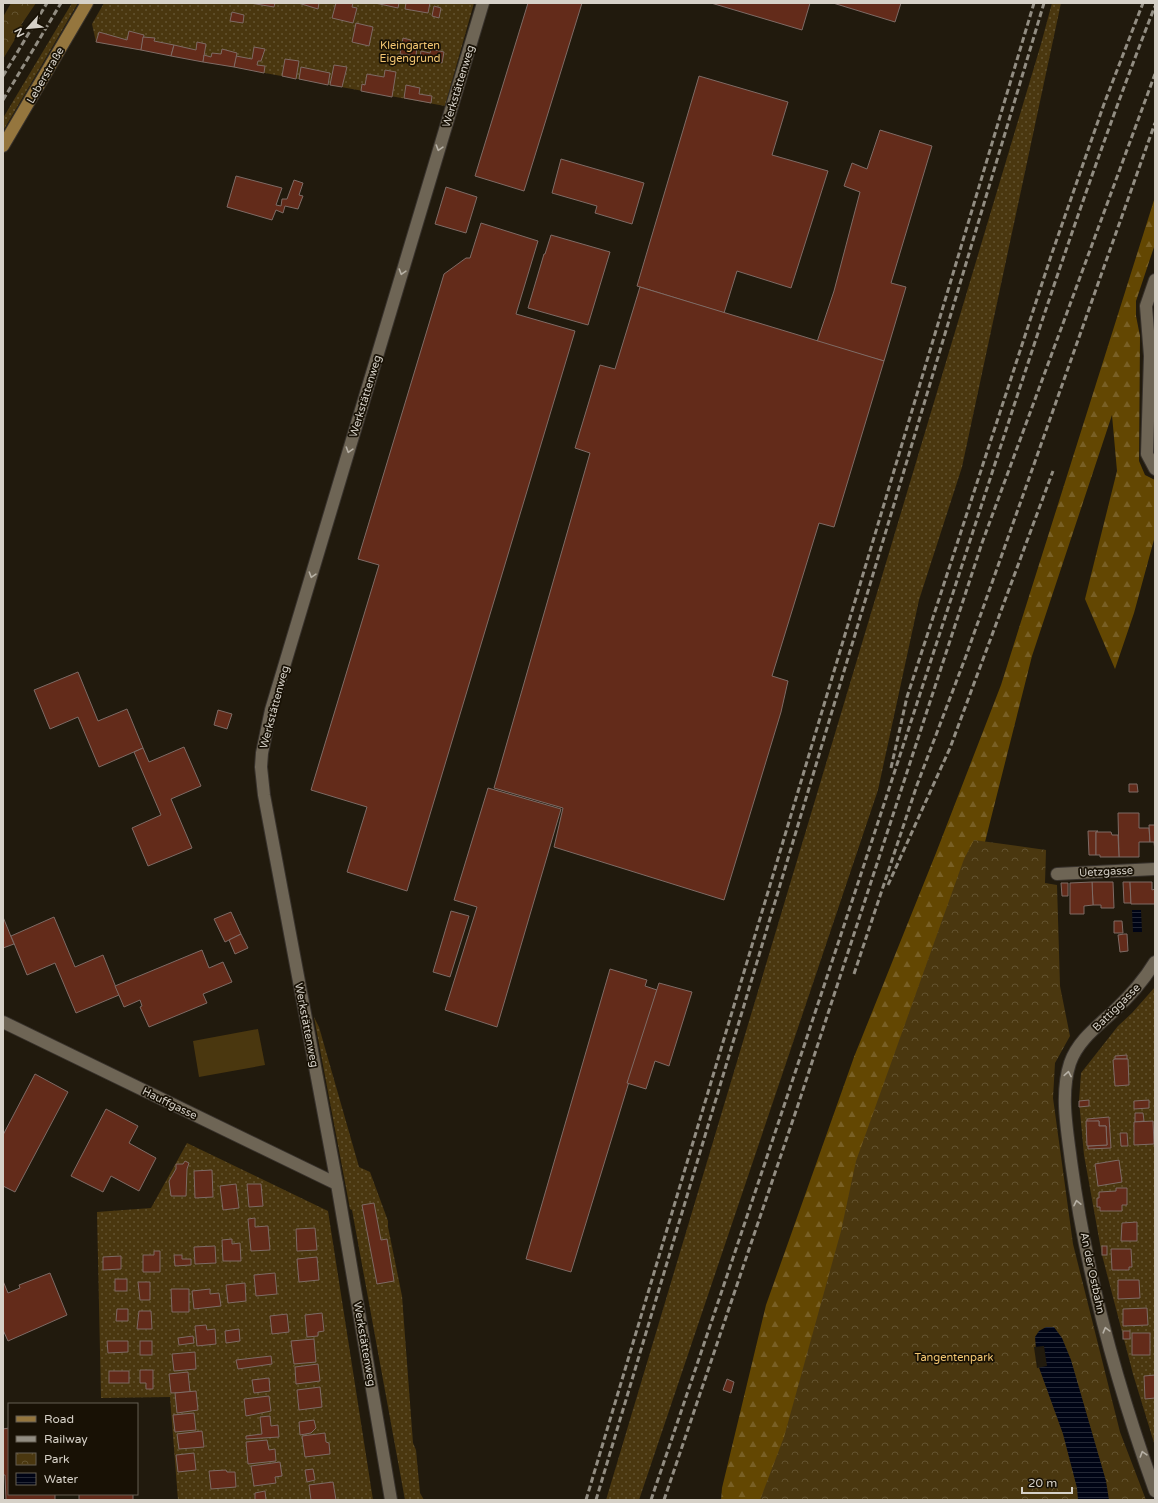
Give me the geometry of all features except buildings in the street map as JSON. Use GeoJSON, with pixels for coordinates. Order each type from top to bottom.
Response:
{"type":"FeatureCollection","features":[{"type":"Feature","properties":{"kind":"main road","name":"Leberstraße"},"geometry":{"type":"LineString","coordinates":[[3,146],[87,3]]}},
{"type":"Feature","properties":{"kind":"street","name":"Werkstättenweg"},"geometry":{"type":"LineString","coordinates":[[391,1500],[337,1184],[269,827],[261,767],[267,726],[483,3]]}},
{"type":"Feature","properties":{"kind":"street"},"geometry":{"type":"LineString","coordinates":[[1155,280],[1146,306],[1150,356],[1148,454],[1155,469]]}},
{"type":"Feature","properties":{"kind":"street","name":"Uetzgasse"},"geometry":{"type":"LineString","coordinates":[[1057,874],[1155,868]]}},
{"type":"Feature","properties":{"kind":"street","name":"Battiggasse"},"geometry":{"type":"LineString","coordinates":[[1076,1050],[1084,1039],[1131,994],[1147,975],[1155,962]]}},
{"type":"Feature","properties":{"kind":"street","name":"Hauffgasse"},"geometry":{"type":"LineString","coordinates":[[3,1022],[337,1184]]}},
{"type":"Feature","properties":{"kind":"street","name":"An der Ostbahn"},"geometry":{"type":"LineString","coordinates":[[1076,1050],[1068,1073],[1065,1117],[1075,1194],[1100,1310],[1123,1393],[1155,1492]]}},
{"type":"Feature","properties":{"kind":"green space"},"geometry":{"type":"Polygon","coordinates":[[[11,3],[36,3],[21,25],[23,26],[3,59],[3,17],[11,3]]]}},
{"type":"Feature","properties":{"kind":"green space"},"geometry":{"type":"Polygon","coordinates":[[[72,3],[78,3],[3,131],[3,118],[72,3]]]}},
{"type":"Feature","properties":{"kind":"green space","name":"Kleingarten Eigengrund"},"geometry":{"type":"Polygon","coordinates":[[[104,3],[474,3],[445,106],[96,42],[92,24],[104,3]]]}},
{"type":"Feature","properties":{"kind":"green space"},"geometry":{"type":"Polygon","coordinates":[[[1052,3],[1061,3],[962,467],[919,600],[878,790],[639,1500],[606,1500],[1041,44],[1052,3]]]}},
{"type":"Feature","properties":{"kind":"green space"},"geometry":{"type":"Polygon","coordinates":[[[1155,197],[1155,244],[1136,301],[1136,316],[1140,336],[1139,461],[1145,475],[1155,480],[1155,536],[1134,613],[1115,669],[1085,599],[1117,471],[1112,415],[1032,656],[962,933],[780,1500],[721,1500],[722,1488],[766,1305],[854,1057],[936,853],[1001,685],[1155,197]]]}},
{"type":"Feature","properties":{"kind":"green space","name":"Tangentenpark"},"geometry":{"type":"Polygon","coordinates":[[[974,840],[1046,850],[1045,883],[1057,885],[1060,986],[1070,1036],[1055,1063],[1053,1098],[1073,1244],[1120,1432],[1146,1500],[760,1500],[784,1437],[841,1231],[856,1161],[964,859],[974,840]]]}},
{"type":"Feature","properties":{"kind":"green space"},"geometry":{"type":"Polygon","coordinates":[[[1155,987],[1155,1446],[1133,1374],[1102,1255],[1084,1155],[1079,1101],[1081,1073],[1118,1026],[1132,1013],[1155,987]]]}},
{"type":"Feature","properties":{"kind":"green space"},"geometry":{"type":"Polygon","coordinates":[[[314,1017],[319,1027],[359,1167],[370,1172],[388,1221],[402,1296],[413,1443],[416,1450],[420,1493],[424,1500],[405,1500],[352,1210],[350,1209],[314,1017]]]}},
{"type":"Feature","properties":{"kind":"green space"},"geometry":{"type":"Polygon","coordinates":[[[258,1029],[265,1065],[199,1077],[193,1041],[258,1029]]]}},
{"type":"Feature","properties":{"kind":"green space"},"geometry":{"type":"Polygon","coordinates":[[[187,1143],[328,1211],[373,1500],[178,1500],[170,1397],[101,1398],[97,1212],[151,1208],[187,1143]]]}},
{"type":"Feature","properties":{"kind":"water"},"geometry":{"type":"Polygon","coordinates":[[[1132,910],[1141,910],[1142,932],[1133,932],[1132,910]]]}},
{"type":"Feature","properties":{"kind":"water"},"geometry":{"type":"Polygon","coordinates":[[[1046,1327],[1054,1327],[1062,1338],[1071,1360],[1106,1481],[1109,1500],[1078,1500],[1077,1488],[1063,1434],[1037,1362],[1035,1337],[1039,1331],[1046,1327]]]}},
{"type":"Feature","properties":{"kind":"pier"},"geometry":{"type":"Polygon","coordinates":[[[1044,1346],[1047,1366],[1037,1368],[1034,1347],[1044,1346]]]}},
{"type":"Feature","properties":{"kind":"railway"},"geometry":{"type":"LineString","coordinates":[[3,76],[47,3]]}},
{"type":"Feature","properties":{"kind":"railway"},"geometry":{"type":"LineString","coordinates":[[3,100],[61,3]]}},
{"type":"Feature","properties":{"kind":"railway"},"geometry":{"type":"LineString","coordinates":[[586,1500],[1034,3]]}},
{"type":"Feature","properties":{"kind":"railway"},"geometry":{"type":"LineString","coordinates":[[596,1500],[1044,3]]}},
{"type":"Feature","properties":{"kind":"railway"},"geometry":{"type":"LineString","coordinates":[[891,768],[907,697],[1051,256],[1104,104],[1143,3]]}},
{"type":"Feature","properties":{"kind":"railway"},"geometry":{"type":"LineString","coordinates":[[651,1500],[829,970],[1067,246],[1095,166],[1155,6]]}},
{"type":"Feature","properties":{"kind":"railway"},"geometry":{"type":"LineString","coordinates":[[664,1500],[798,1105],[982,543],[1155,74]]}},
{"type":"Feature","properties":{"kind":"railway"},"geometry":{"type":"LineString","coordinates":[[854,974],[917,785],[966,656],[1155,123]]}},
{"type":"Feature","properties":{"kind":"railway"},"geometry":{"type":"LineString","coordinates":[[888,885],[950,748],[1053,471]]}}]}
